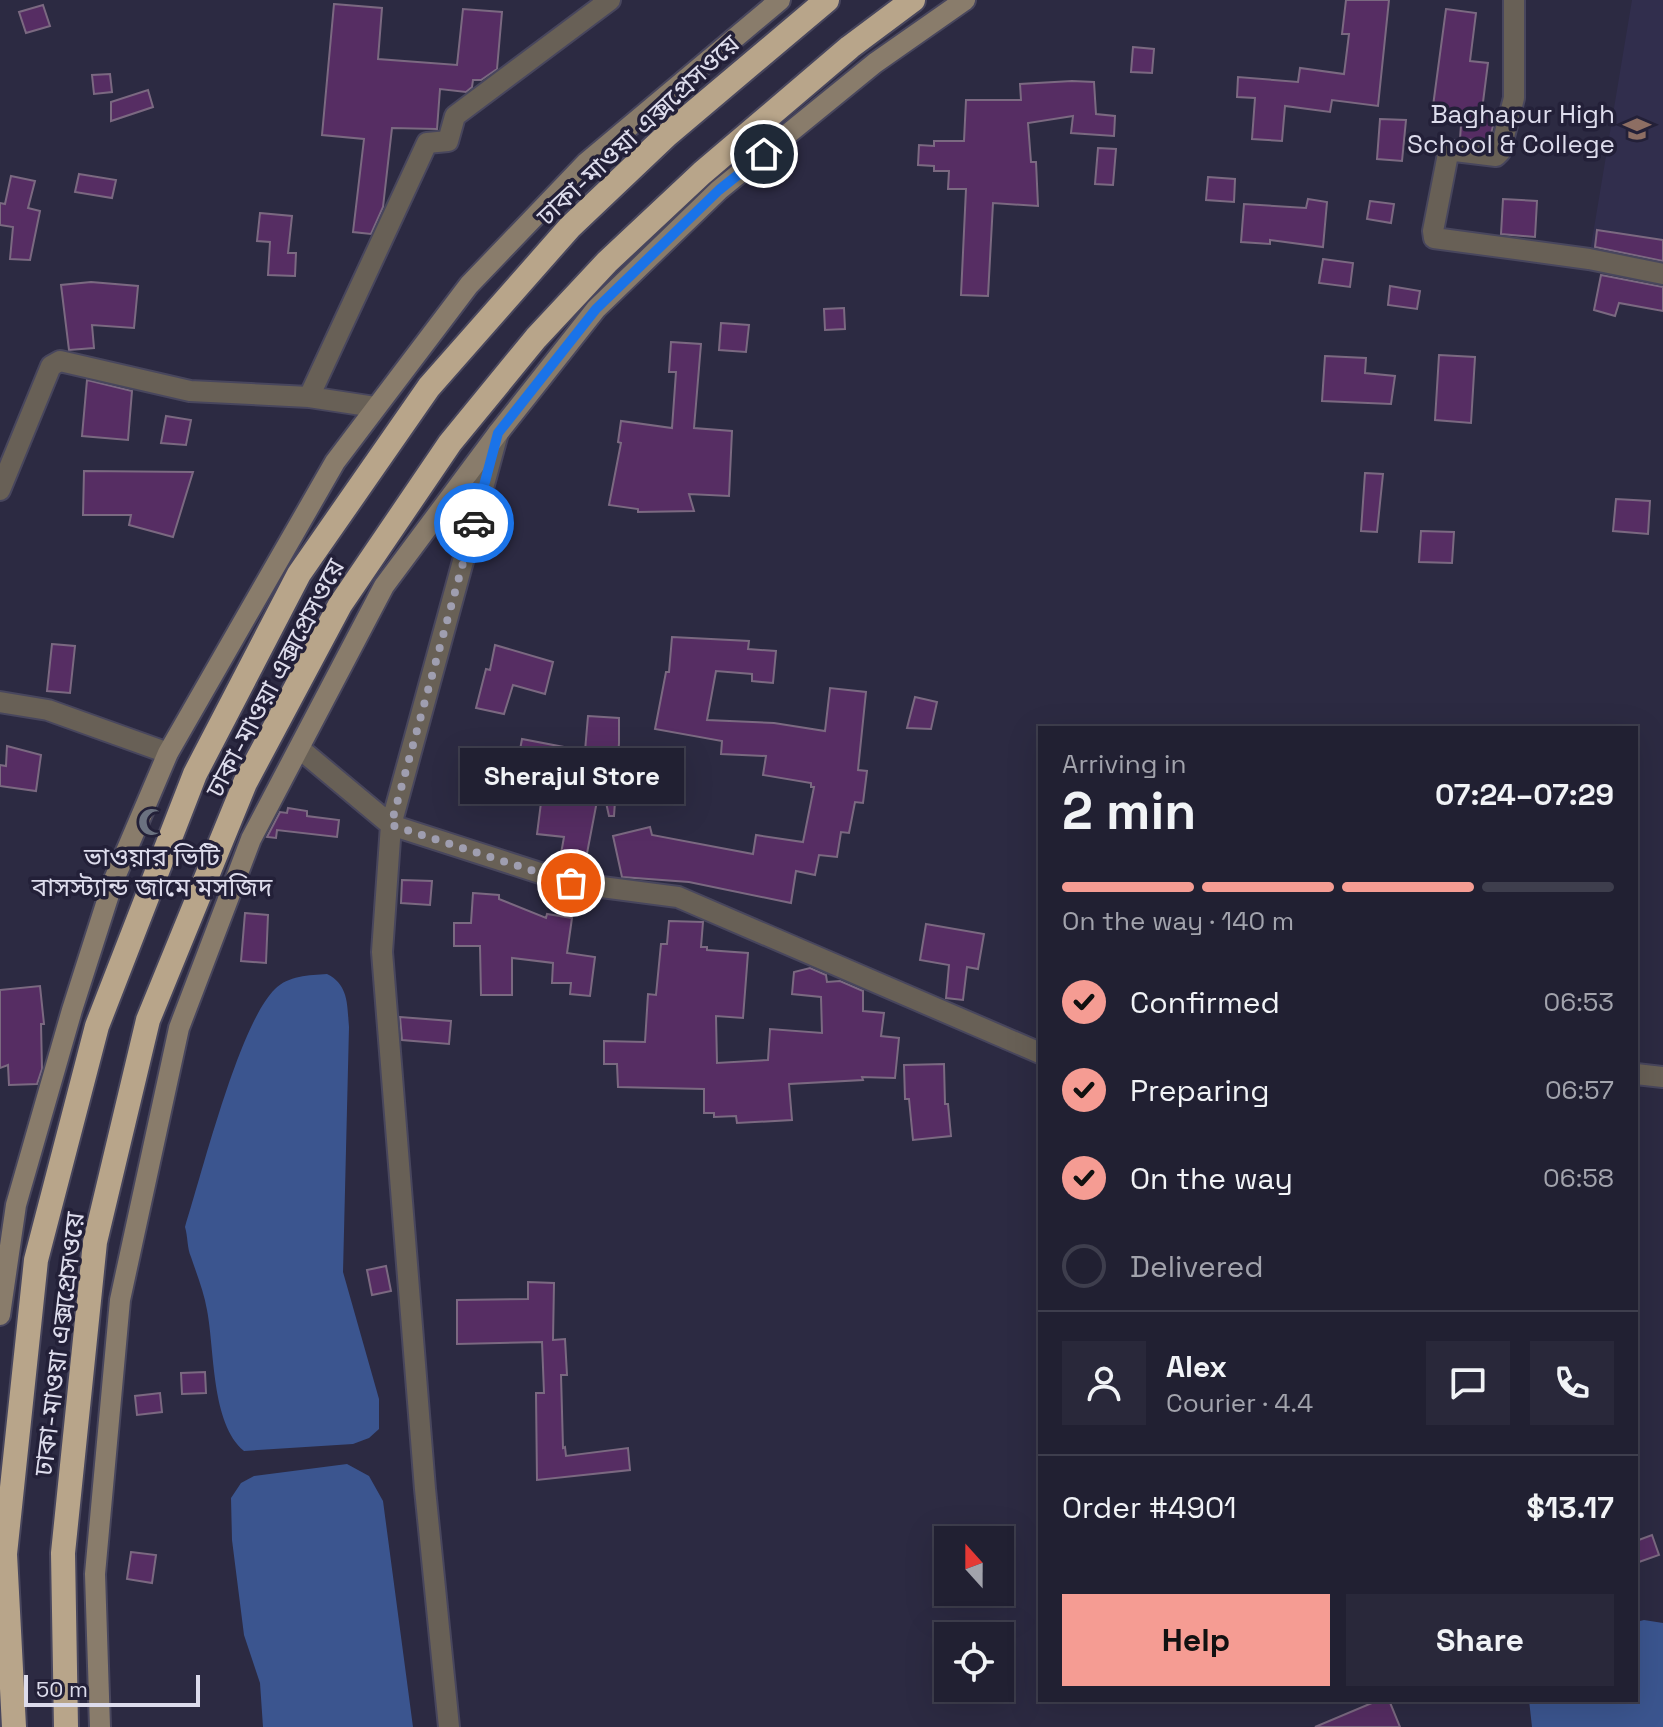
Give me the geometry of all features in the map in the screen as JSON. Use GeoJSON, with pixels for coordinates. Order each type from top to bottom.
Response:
{"type":"FeatureCollection","features":[{"type":"Feature","properties":{"kind":"highway","name":"ঢাকা-মাওয়া এক্সপ্রেসওয়ে"},"geometry":{"type":"LineString","coordinates":[[14,1727],[5,1554],[36,1260],[97,1026],[195,774],[299,574],[429,387],[570,227],[667,135],[827,0]]}},
{"type":"Feature","properties":{"kind":"highway","name":"ঢাকা-মাওয়া এক্সপ্রেসওয়ে"},"geometry":{"type":"LineString","coordinates":[[66,1727],[63,1553],[95,1242],[148,1020],[245,783],[340,605],[450,443],[536,338],[607,262],[702,173],[850,47],[913,0]]}},
{"type":"Feature","properties":{"kind":"street"},"geometry":{"type":"LineString","coordinates":[[309,397],[427,143],[448,141],[455,116],[610,0]]}},
{"type":"Feature","properties":{"kind":"street"},"geometry":{"type":"LineString","coordinates":[[0,1315],[16,1205],[72,1010],[113,882],[168,753],[335,462],[469,285],[586,163],[780,0]]}},
{"type":"Feature","properties":{"kind":"street"},"geometry":{"type":"LineString","coordinates":[[100,1727],[95,1574],[120,1300],[179,1028],[251,839],[384,586],[498,433],[596,309],[719,190],[875,63],[965,0]]}},
{"type":"Feature","properties":{"kind":"street"},"geometry":{"type":"LineString","coordinates":[[1514,0],[1514,98],[1500,152],[1496,156],[1455,151],[1448,154],[1434,238],[1589,259],[1663,274]]}},
{"type":"Feature","properties":{"kind":"street"},"geometry":{"type":"LineString","coordinates":[[0,490],[51,366],[60,361],[190,391],[309,397],[375,407]]}},
{"type":"Feature","properties":{"kind":"street"},"geometry":{"type":"LineString","coordinates":[[449,1727],[424,1473],[382,952],[391,825],[498,433]]}},
{"type":"Feature","properties":{"kind":"street"},"geometry":{"type":"LineString","coordinates":[[0,702],[48,710],[168,753]]}},
{"type":"Feature","properties":{"kind":"street"},"geometry":{"type":"LineString","coordinates":[[300,749],[391,825],[571,883],[678,897],[1038,1052]]}},
{"type":"Feature","properties":{"kind":"street"},"geometry":{"type":"LineString","coordinates":[[1638,1074],[1663,1077]]}},
{"type":"Feature","properties":{"kind":"shaded area","name":"Baghapur High School & College"},"geometry":{"type":"Polygon","coordinates":[[[1632,0],[1663,0],[1663,271],[1589,258],[1632,0]]]}},
{"type":"Feature","properties":{"kind":"water"},"geometry":{"type":"Polygon","coordinates":[[[327,974],[343,990],[349,1027],[343,1272],[379,1399],[379,1429],[369,1438],[353,1444],[244,1451],[233,1439],[220,1405],[206,1303],[185,1227],[235,1066],[261,1007],[286,981],[327,974]]]}},
{"type":"Feature","properties":{"kind":"water"},"geometry":{"type":"Polygon","coordinates":[[[347,1464],[369,1476],[383,1501],[413,1727],[263,1727],[260,1683],[244,1635],[232,1540],[231,1498],[241,1483],[254,1476],[347,1464]]]}},
{"type":"Feature","properties":{"kind":"water"},"geometry":{"type":"Polygon","coordinates":[[[1638,1622],[1663,1623],[1663,1727],[1532,1727],[1529,1702],[1638,1702],[1638,1622]]]}},
{"type":"Feature","properties":{"kind":"building"},"geometry":{"type":"Polygon","coordinates":[[[1346,0],[1389,0],[1378,106],[1332,100],[1330,112],[1285,106],[1282,141],[1252,139],[1255,98],[1237,97],[1238,77],[1298,82],[1300,68],[1344,74],[1349,34],[1342,34],[1346,0]]]}},
{"type":"Feature","properties":{"kind":"building"},"geometry":{"type":"Polygon","coordinates":[[[334,4],[382,8],[378,59],[457,65],[463,9],[502,12],[497,69],[481,80],[473,80],[472,87],[466,92],[440,89],[437,129],[392,128],[383,207],[371,234],[353,232],[364,139],[322,135],[334,4]]]}},
{"type":"Feature","properties":{"kind":"building"},"geometry":{"type":"Polygon","coordinates":[[[43,5],[50,26],[26,33],[19,12],[43,5]]]}},
{"type":"Feature","properties":{"kind":"building"},"geometry":{"type":"Polygon","coordinates":[[[1446,9],[1476,13],[1470,61],[1488,63],[1482,110],[1497,111],[1489,141],[1460,139],[1462,111],[1433,106],[1446,9]]]}},
{"type":"Feature","properties":{"kind":"building"},"geometry":{"type":"Polygon","coordinates":[[[1133,47],[1154,49],[1152,73],[1131,72],[1133,47]]]}},
{"type":"Feature","properties":{"kind":"building"},"geometry":{"type":"Polygon","coordinates":[[[110,74],[112,92],[94,94],[92,75],[110,74]]]}},
{"type":"Feature","properties":{"kind":"building"},"geometry":{"type":"Polygon","coordinates":[[[1094,82],[1096,114],[1115,116],[1114,136],[1071,133],[1073,116],[1028,123],[1031,162],[1036,162],[1038,206],[993,203],[988,296],[961,295],[966,189],[948,189],[949,171],[934,171],[934,166],[918,165],[919,145],[934,146],[934,141],[964,141],[966,100],[1021,100],[1020,84],[1094,82]]]}},
{"type":"Feature","properties":{"kind":"building"},"geometry":{"type":"Polygon","coordinates":[[[148,90],[153,107],[111,121],[111,102],[148,90]]]}},
{"type":"Feature","properties":{"kind":"building"},"geometry":{"type":"Polygon","coordinates":[[[1380,119],[1406,120],[1402,161],[1377,159],[1380,119]]]}},
{"type":"Feature","properties":{"kind":"building"},"geometry":{"type":"Polygon","coordinates":[[[1098,148],[1116,149],[1113,185],[1095,184],[1098,148]]]}},
{"type":"Feature","properties":{"kind":"building"},"geometry":{"type":"Polygon","coordinates":[[[79,174],[116,180],[112,198],[75,192],[79,174]]]}},
{"type":"Feature","properties":{"kind":"building"},"geometry":{"type":"Polygon","coordinates":[[[11,176],[35,181],[28,208],[40,211],[30,260],[10,259],[13,227],[0,225],[0,203],[5,204],[11,176]]]}},
{"type":"Feature","properties":{"kind":"building"},"geometry":{"type":"Polygon","coordinates":[[[1208,177],[1235,179],[1234,202],[1206,200],[1208,177]]]}},
{"type":"Feature","properties":{"kind":"building"},"geometry":{"type":"Polygon","coordinates":[[[1308,199],[1327,202],[1323,247],[1270,240],[1270,244],[1241,242],[1244,204],[1306,208],[1308,199]]]}},
{"type":"Feature","properties":{"kind":"building"},"geometry":{"type":"Polygon","coordinates":[[[1503,199],[1537,201],[1535,237],[1501,234],[1503,199]]]}},
{"type":"Feature","properties":{"kind":"building"},"geometry":{"type":"Polygon","coordinates":[[[1370,201],[1394,204],[1391,223],[1367,219],[1370,201]]]}},
{"type":"Feature","properties":{"kind":"building"},"geometry":{"type":"Polygon","coordinates":[[[260,213],[292,216],[288,253],[296,253],[295,276],[268,275],[270,242],[257,241],[260,213]]]}},
{"type":"Feature","properties":{"kind":"building","name":"Baghapur High School & College"},"geometry":{"type":"Polygon","coordinates":[[[1597,230],[1663,240],[1663,261],[1595,247],[1597,230]]]}},
{"type":"Feature","properties":{"kind":"building"},"geometry":{"type":"Polygon","coordinates":[[[1323,259],[1353,263],[1350,287],[1319,283],[1323,259]]]}},
{"type":"Feature","properties":{"kind":"building"},"geometry":{"type":"Polygon","coordinates":[[[1601,275],[1663,287],[1663,311],[1619,303],[1615,316],[1594,310],[1601,275]]]}},
{"type":"Feature","properties":{"kind":"building"},"geometry":{"type":"Polygon","coordinates":[[[91,282],[138,286],[134,328],[92,325],[94,348],[69,350],[61,285],[91,282]]]}},
{"type":"Feature","properties":{"kind":"building"},"geometry":{"type":"Polygon","coordinates":[[[1390,286],[1420,291],[1417,309],[1388,305],[1390,286]]]}},
{"type":"Feature","properties":{"kind":"building"},"geometry":{"type":"Polygon","coordinates":[[[844,308],[845,329],[825,330],[824,309],[844,308]]]}},
{"type":"Feature","properties":{"kind":"building"},"geometry":{"type":"Polygon","coordinates":[[[721,323],[749,325],[746,352],[719,350],[721,323]]]}},
{"type":"Feature","properties":{"kind":"building"},"geometry":{"type":"Polygon","coordinates":[[[671,342],[701,344],[694,428],[732,431],[729,496],[689,494],[694,511],[638,512],[638,509],[609,505],[621,443],[618,442],[621,421],[672,428],[676,372],[669,372],[671,342]]]}},
{"type":"Feature","properties":{"kind":"building"},"geometry":{"type":"Polygon","coordinates":[[[1439,355],[1475,357],[1471,423],[1435,420],[1439,355]]]}},
{"type":"Feature","properties":{"kind":"building"},"geometry":{"type":"Polygon","coordinates":[[[1325,356],[1366,358],[1365,373],[1395,376],[1391,404],[1322,401],[1325,356]]]}},
{"type":"Feature","properties":{"kind":"building"},"geometry":{"type":"Polygon","coordinates":[[[87,380],[132,391],[128,440],[82,436],[87,380]]]}},
{"type":"Feature","properties":{"kind":"building"},"geometry":{"type":"Polygon","coordinates":[[[166,416],[191,420],[186,445],[161,443],[166,416]]]}},
{"type":"Feature","properties":{"kind":"building"},"geometry":{"type":"Polygon","coordinates":[[[84,471],[193,472],[173,537],[129,525],[131,515],[83,515],[84,471]]]}},
{"type":"Feature","properties":{"kind":"building"},"geometry":{"type":"Polygon","coordinates":[[[1365,473],[1383,474],[1377,532],[1361,531],[1365,473]]]}},
{"type":"Feature","properties":{"kind":"building"},"geometry":{"type":"Polygon","coordinates":[[[1616,499],[1650,501],[1648,534],[1613,531],[1616,499]]]}},
{"type":"Feature","properties":{"kind":"building"},"geometry":{"type":"Polygon","coordinates":[[[1421,531],[1454,532],[1452,563],[1419,562],[1421,531]]]}},
{"type":"Feature","properties":{"kind":"building"},"geometry":{"type":"Polygon","coordinates":[[[672,637],[749,641],[748,649],[776,651],[773,683],[752,681],[752,674],[716,671],[707,720],[774,723],[825,731],[830,688],[866,692],[858,770],[867,771],[863,803],[855,802],[849,833],[841,832],[837,857],[819,855],[815,875],[796,871],[791,903],[689,882],[622,877],[613,836],[650,827],[652,835],[753,854],[756,835],[803,842],[814,787],[811,783],[763,775],[766,756],[721,754],[722,741],[655,729],[666,672],[669,672],[672,637]]]}},
{"type":"Feature","properties":{"kind":"building"},"geometry":{"type":"Polygon","coordinates":[[[52,644],[75,646],[70,693],[47,691],[52,644]]]}},
{"type":"Feature","properties":{"kind":"building"},"geometry":{"type":"Polygon","coordinates":[[[495,645],[553,662],[545,694],[513,685],[504,714],[476,708],[486,669],[490,670],[495,645]]]}},
{"type":"Feature","properties":{"kind":"building"},"geometry":{"type":"Polygon","coordinates":[[[915,697],[937,702],[931,729],[907,728],[915,697]]]}},
{"type":"Feature","properties":{"kind":"building"},"geometry":{"type":"Polygon","coordinates":[[[588,716],[619,718],[619,743],[614,816],[609,816],[601,780],[584,869],[559,865],[564,837],[537,834],[543,787],[514,782],[522,739],[585,751],[588,716]]]}},
{"type":"Feature","properties":{"kind":"building"},"geometry":{"type":"Polygon","coordinates":[[[7,746],[41,755],[36,791],[0,786],[0,765],[6,766],[7,746]]]}},
{"type":"Feature","properties":{"kind":"building"},"geometry":{"type":"Polygon","coordinates":[[[288,808],[307,811],[307,816],[339,820],[337,837],[277,830],[276,838],[267,837],[280,812],[287,813],[288,808]]]}},
{"type":"Feature","properties":{"kind":"building"},"geometry":{"type":"Polygon","coordinates":[[[402,880],[432,881],[430,905],[401,903],[402,880]]]}},
{"type":"Feature","properties":{"kind":"building"},"geometry":{"type":"Polygon","coordinates":[[[473,893],[499,895],[499,899],[546,918],[547,914],[572,918],[567,953],[595,957],[590,996],[570,994],[571,983],[552,983],[553,963],[512,958],[512,995],[481,995],[480,946],[454,946],[454,923],[471,923],[473,893]]]}},
{"type":"Feature","properties":{"kind":"building"},"geometry":{"type":"Polygon","coordinates":[[[245,913],[268,915],[266,963],[241,961],[245,913]]]}},
{"type":"Feature","properties":{"kind":"building"},"geometry":{"type":"Polygon","coordinates":[[[669,921],[703,922],[701,947],[707,947],[707,950],[748,953],[743,1018],[716,1016],[717,1063],[768,1060],[770,1029],[822,1033],[821,997],[792,994],[794,972],[810,968],[826,975],[827,982],[840,981],[863,991],[863,1011],[884,1013],[881,1036],[899,1038],[895,1078],[862,1077],[863,1080],[789,1084],[792,1120],[737,1123],[736,1116],[714,1117],[714,1113],[704,1113],[704,1089],[618,1087],[617,1064],[604,1064],[604,1041],[645,1042],[648,994],[656,995],[661,944],[667,944],[669,921]]]}},
{"type":"Feature","properties":{"kind":"building"},"geometry":{"type":"Polygon","coordinates":[[[926,924],[984,934],[978,969],[967,967],[963,1000],[946,998],[949,965],[920,960],[926,924]]]}},
{"type":"Feature","properties":{"kind":"building"},"geometry":{"type":"Polygon","coordinates":[[[40,986],[44,1024],[41,1024],[42,1069],[37,1084],[9,1085],[8,1065],[0,1068],[0,990],[40,986]]]}},
{"type":"Feature","properties":{"kind":"building"},"geometry":{"type":"Polygon","coordinates":[[[400,1017],[451,1021],[449,1044],[402,1040],[400,1017]]]}},
{"type":"Feature","properties":{"kind":"building"},"geometry":{"type":"Polygon","coordinates":[[[944,1064],[945,1104],[948,1104],[951,1136],[913,1140],[909,1099],[905,1099],[904,1065],[944,1064]]]}},
{"type":"Feature","properties":{"kind":"building"},"geometry":{"type":"Polygon","coordinates":[[[386,1266],[391,1291],[372,1295],[367,1270],[386,1266]]]}},
{"type":"Feature","properties":{"kind":"building"},"geometry":{"type":"Polygon","coordinates":[[[528,1282],[554,1283],[553,1340],[565,1339],[567,1375],[561,1375],[563,1448],[566,1456],[628,1448],[630,1470],[537,1480],[536,1393],[544,1393],[542,1342],[457,1344],[457,1300],[528,1299],[528,1282]]]}},
{"type":"Feature","properties":{"kind":"building"},"geometry":{"type":"Polygon","coordinates":[[[205,1372],[206,1393],[182,1394],[181,1373],[205,1372]]]}},
{"type":"Feature","properties":{"kind":"building"},"geometry":{"type":"Polygon","coordinates":[[[160,1393],[162,1412],[137,1415],[135,1396],[160,1393]]]}},
{"type":"Feature","properties":{"kind":"building"},"geometry":{"type":"Polygon","coordinates":[[[1652,1535],[1659,1555],[1638,1562],[1638,1540],[1652,1535]]]}},
{"type":"Feature","properties":{"kind":"building"},"geometry":{"type":"Polygon","coordinates":[[[131,1552],[156,1555],[152,1583],[127,1579],[131,1552]]]}},
{"type":"Feature","properties":{"kind":"building"},"geometry":{"type":"Polygon","coordinates":[[[1374,1702],[1390,1702],[1400,1727],[1315,1727],[1374,1702]]]}},
{"type":"Feature","properties":{"kind":"way so far"},"geometry":{"type":"LineString","coordinates":[[474,523],[391,825],[571,883]]}},
{"type":"Feature","properties":{"kind":"place","name":"Baghapur High School & College"},"geometry":{"type":"Point","coordinates":[1637,129]}},
{"type":"Feature","properties":{"kind":"place","name":"ভাওয়ার ভিটি বাসস্ট্যান্ড জামে মসজিদ"},"geometry":{"type":"Point","coordinates":[152,822]}},
{"type":"Feature","properties":{"kind":"place","name":"Sherajul Store"},"geometry":{"type":"Point","coordinates":[571,883]}},
{"type":"Feature","properties":{"kind":"route"},"geometry":{"type":"LineString","coordinates":[[474,523],[498,433],[596,309],[719,190],[764,154]]}}]}
